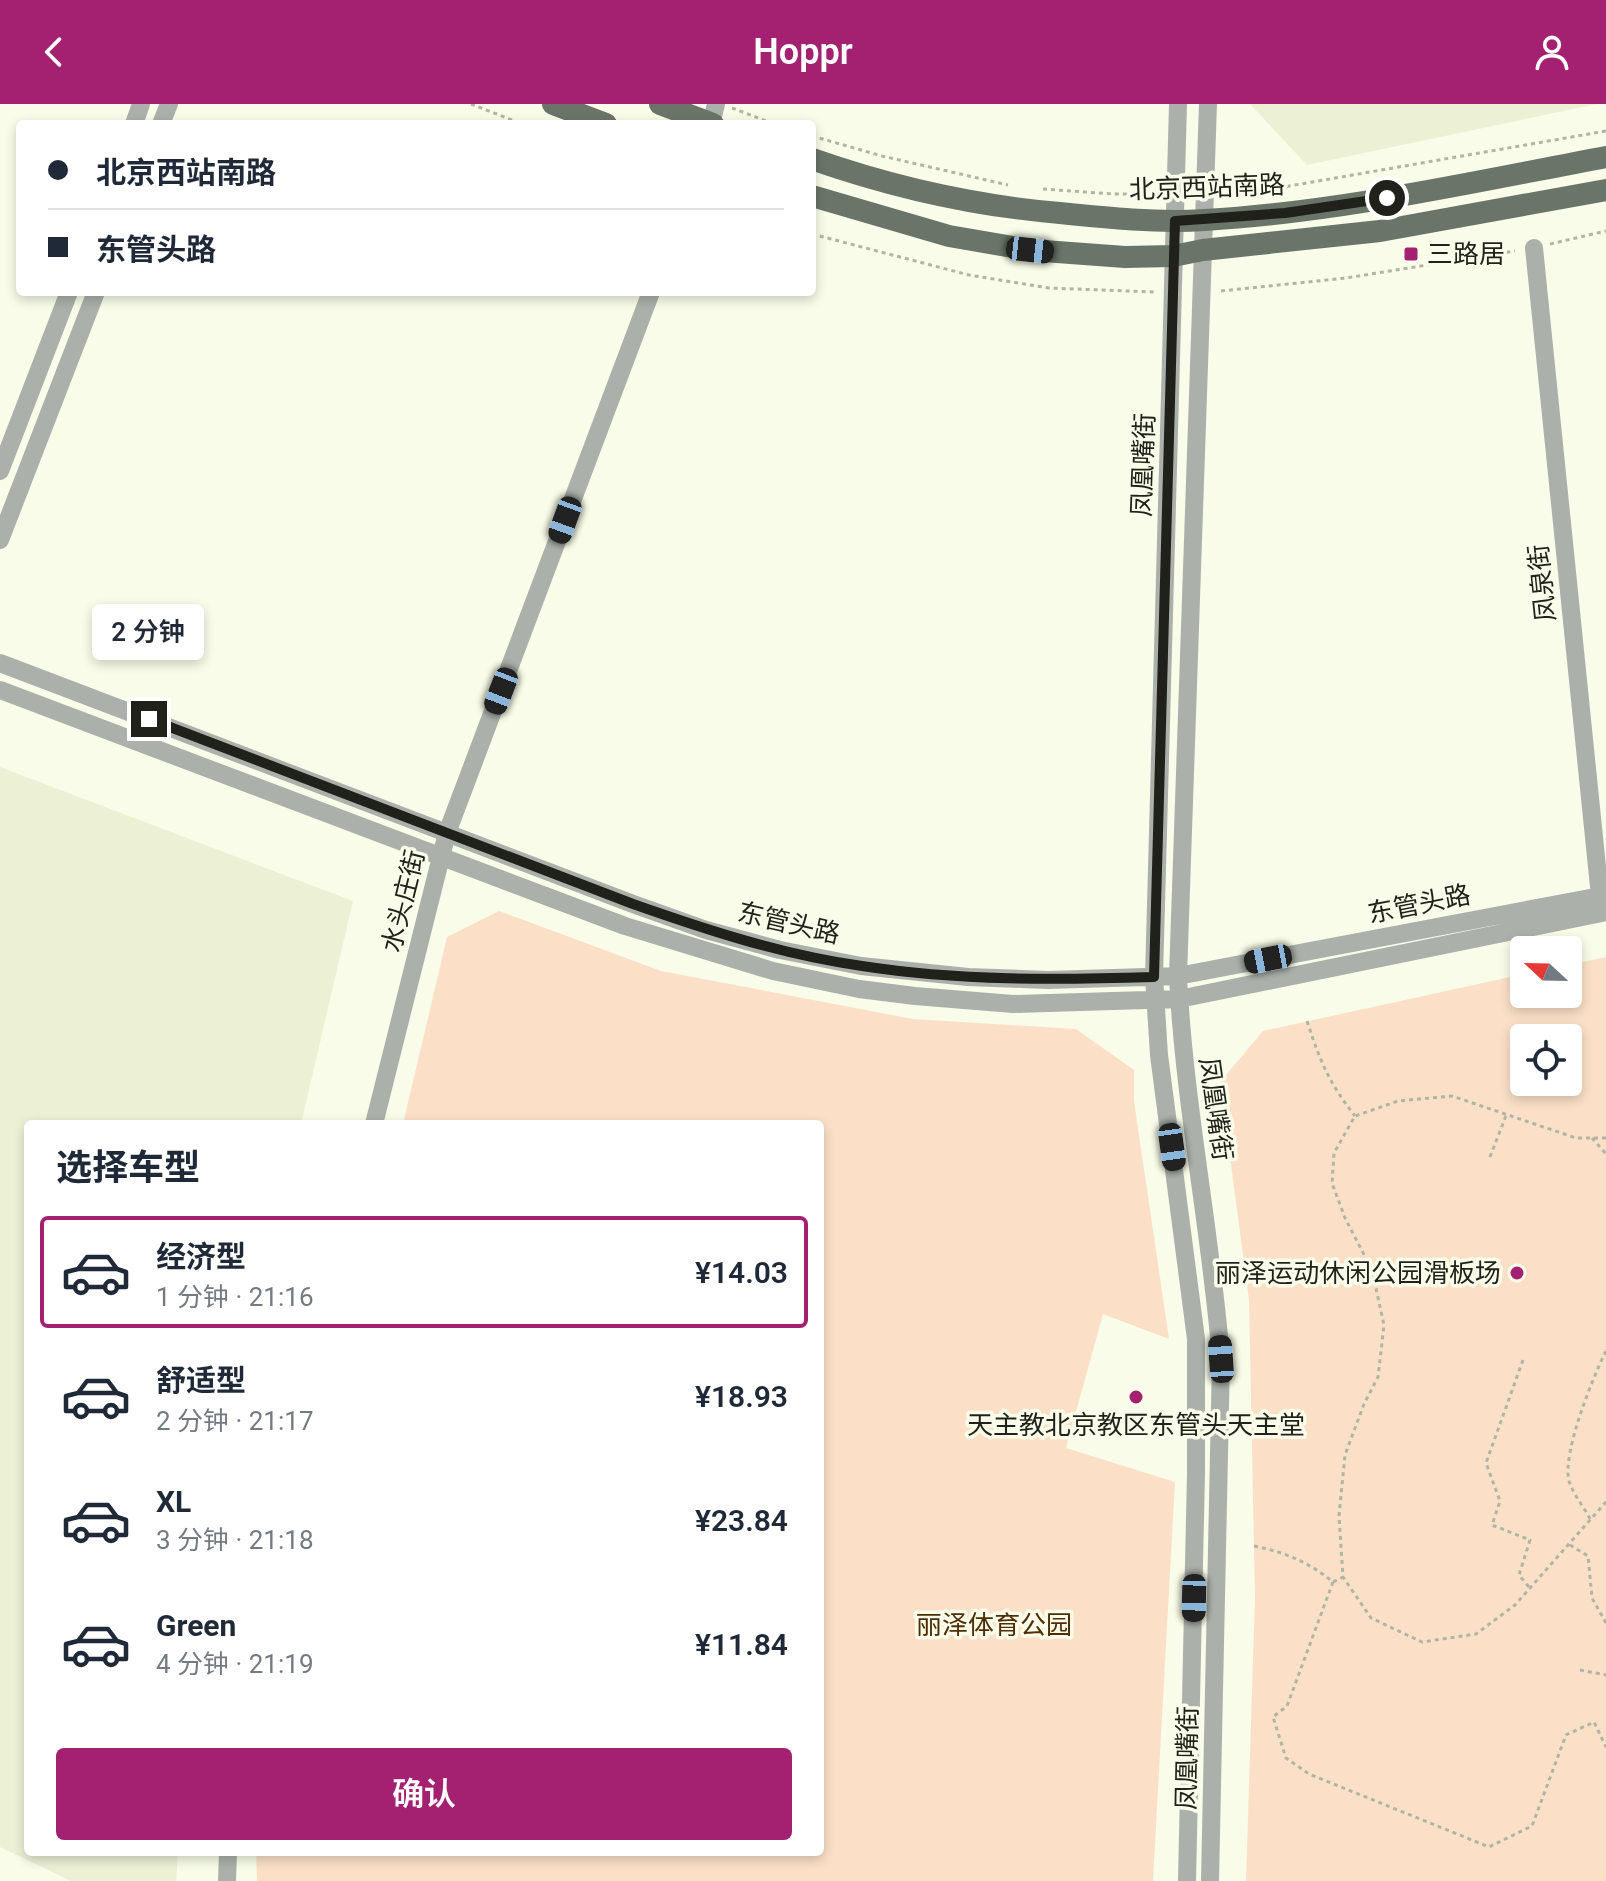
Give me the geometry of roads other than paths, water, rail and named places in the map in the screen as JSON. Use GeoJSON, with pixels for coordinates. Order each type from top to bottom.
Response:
{"type":"FeatureCollection","features":[{"type":"Feature","properties":{"kind":"main road"},"geometry":{"type":"LineString","coordinates":[[553,104],[595,120]]}},
{"type":"Feature","properties":{"kind":"main road"},"geometry":{"type":"LineString","coordinates":[[660,104],[702,120]]}},
{"type":"Feature","properties":{"kind":"main road","name":"北京西站南路"},"geometry":{"type":"LineString","coordinates":[[816,160],[900,186],[960,199],[1032,211],[1175,221],[1336,207],[1606,157]]}},
{"type":"Feature","properties":{"kind":"main road"},"geometry":{"type":"LineString","coordinates":[[816,197],[949,236],[990,244],[1073,254],[1173,256],[1380,231],[1606,190]]}},
{"type":"Feature","properties":{"kind":"street","name":"凤凰嘴街"},"geometry":{"type":"LineString","coordinates":[[1178,104],[1154,977],[1159,1055],[1196,1339],[1187,1881]]}},
{"type":"Feature","properties":{"kind":"street","name":"凤凰嘴街"},"geometry":{"type":"LineString","coordinates":[[1208,104],[1178,976],[1182,1052],[1221,1359],[1210,1881]]}},
{"type":"Feature","properties":{"kind":"street","name":"凤泉街"},"geometry":{"type":"LineString","coordinates":[[1534,248],[1604,904]]}},
{"type":"Feature","properties":{"kind":"street"},"geometry":{"type":"LineString","coordinates":[[0,471],[67,296]]}},
{"type":"Feature","properties":{"kind":"street"},"geometry":{"type":"LineString","coordinates":[[0,540],[94,296]]}},
{"type":"Feature","properties":{"kind":"street","name":"水头庄街"},"geometry":{"type":"LineString","coordinates":[[375,1120],[447,833],[649,296]]}},
{"type":"Feature","properties":{"kind":"street","name":"东管头路"},"geometry":{"type":"LineString","coordinates":[[0,663],[706,930],[780,950],[861,966],[968,977],[1048,980],[1178,976],[1604,904]]}},
{"type":"Feature","properties":{"kind":"street","name":"东管头路"},"geometry":{"type":"LineString","coordinates":[[0,690],[625,926],[773,971],[859,989],[967,1002],[1013,1004],[1179,999],[1604,904]]}},
{"type":"Feature","properties":{"kind":"street"},"geometry":{"type":"LineString","coordinates":[[227,1881],[228,1856]]}},
{"type":"Feature","properties":{"kind":"place","name":"三路居"},"geometry":{"type":"Point","coordinates":[1411,254]}},
{"type":"Feature","properties":{"kind":"place","name":"丽泽运动休闲公园滑板场"},"geometry":{"type":"Point","coordinates":[1517,1273]}},
{"type":"Feature","properties":{"kind":"place","name":"天主教北京教区东管头天主堂"},"geometry":{"type":"Point","coordinates":[1136,1397]}},
{"type":"Feature","properties":{"kind":"park label","name":"丽泽体育公园"},"geometry":{"type":"Point","coordinates":[994,1625]}}]}
